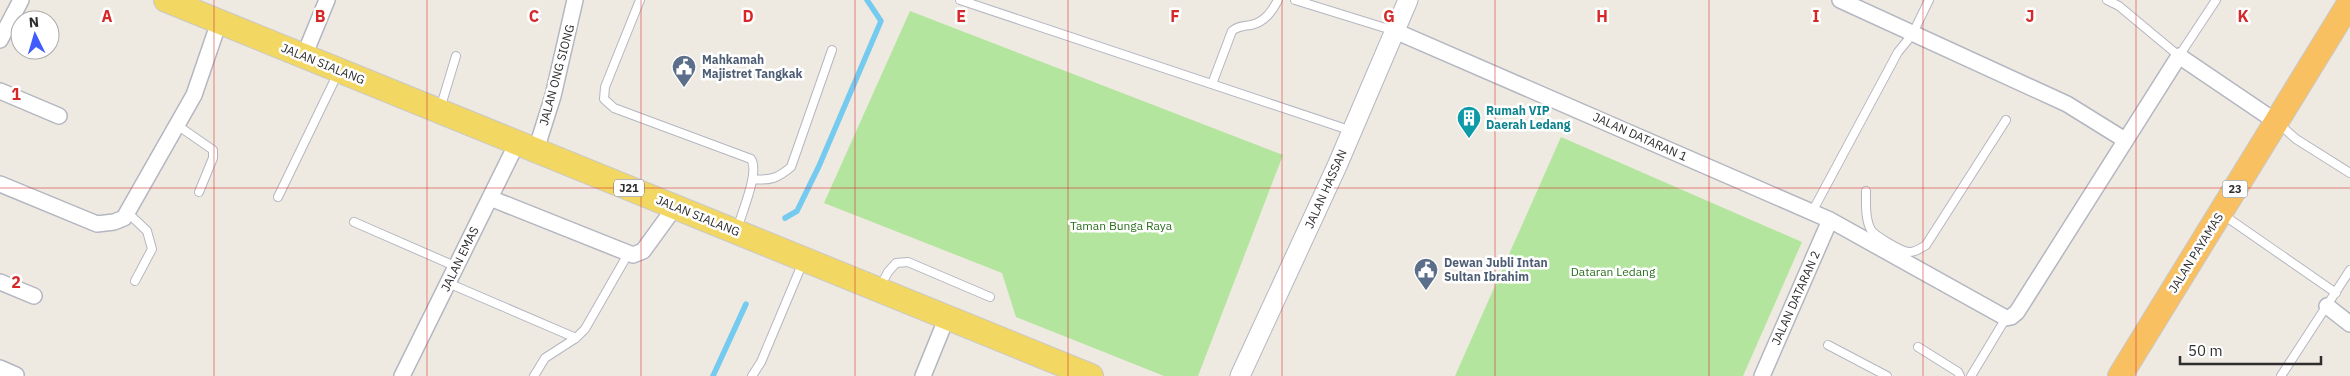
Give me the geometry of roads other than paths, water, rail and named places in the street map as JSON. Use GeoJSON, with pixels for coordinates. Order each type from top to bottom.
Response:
{"type":"FeatureCollection","features":[{"type":"Feature","properties":{"kind":"highway","name":"JALAN PAYAMAS"},"geometry":{"type":"LineString","coordinates":[[2120,376],[2275,121],[2350,2]]}},
{"type":"Feature","properties":{"kind":"main road","name":"JALAN SIALANG"},"geometry":{"type":"LineString","coordinates":[[178,2],[219,22],[1091,376]]}},
{"type":"Feature","properties":{"kind":"street"},"geometry":{"type":"LineString","coordinates":[[0,40],[21,0]]}},
{"type":"Feature","properties":{"kind":"street"},"geometry":{"type":"LineString","coordinates":[[304,56],[327,0]]}},
{"type":"Feature","properties":{"kind":"street","name":"JALAN ONG SIONG"},"geometry":{"type":"LineString","coordinates":[[526,146],[553,96],[575,0]]}},
{"type":"Feature","properties":{"kind":"street","name":"JALAN HASSAN"},"geometry":{"type":"LineString","coordinates":[[1240,376],[1352,131],[1408,0]]}},
{"type":"Feature","properties":{"kind":"street"},"geometry":{"type":"LineString","coordinates":[[1840,0],[1912,35],[2067,104],[2125,140]]}},
{"type":"Feature","properties":{"kind":"street"},"geometry":{"type":"LineString","coordinates":[[0,184],[97,224],[114,222],[128,214],[194,95],[219,22]]}},
{"type":"Feature","properties":{"kind":"street","name":"JALAN DATARAN 1"},"geometry":{"type":"LineString","coordinates":[[1395,30],[1830,220],[2006,318]]}},
{"type":"Feature","properties":{"kind":"street"},"geometry":{"type":"LineString","coordinates":[[2006,318],[2011,317],[2017,312],[2179,56],[2275,121]]}},
{"type":"Feature","properties":{"kind":"street"},"geometry":{"type":"LineString","coordinates":[[0,91],[59,116]]}},
{"type":"Feature","properties":{"kind":"street","name":"JALAN EMAS"},"geometry":{"type":"LineString","coordinates":[[402,376],[490,198],[526,146]]}},
{"type":"Feature","properties":{"kind":"street"},"geometry":{"type":"LineString","coordinates":[[490,198],[628,254],[638,255],[643,251],[674,206]]}},
{"type":"Feature","properties":{"kind":"street","name":"JALAN DATARAN 2"},"geometry":{"type":"LineString","coordinates":[[1762,376],[1830,220]]}},
{"type":"Feature","properties":{"kind":"street"},"geometry":{"type":"LineString","coordinates":[[0,282],[34,296]]}},
{"type":"Feature","properties":{"kind":"street"},"geometry":{"type":"LineString","coordinates":[[2327,306],[2350,324]]}},
{"type":"Feature","properties":{"kind":"street"},"geometry":{"type":"LineString","coordinates":[[923,376],[947,317]]}},
{"type":"Feature","properties":{"kind":"street"},"geometry":{"type":"LineString","coordinates":[[0,368],[16,375]]}},
{"type":"Feature","properties":{"kind":"lane"},"geometry":{"type":"LineString","coordinates":[[640,0],[605,87],[604,99],[614,108],[747,156],[754,163],[752,179],[736,232]]}},
{"type":"Feature","properties":{"kind":"lane"},"geometry":{"type":"LineString","coordinates":[[960,0],[1352,131]]}},
{"type":"Feature","properties":{"kind":"lane"},"geometry":{"type":"LineString","coordinates":[[1212,84],[1232,31],[1239,26],[1255,24],[1263,20],[1278,0]]}},
{"type":"Feature","properties":{"kind":"lane"},"geometry":{"type":"LineString","coordinates":[[1296,0],[1395,30]]}},
{"type":"Feature","properties":{"kind":"lane"},"geometry":{"type":"LineString","coordinates":[[1812,212],[1898,52],[1912,35],[1929,0]]}},
{"type":"Feature","properties":{"kind":"lane"},"geometry":{"type":"LineString","coordinates":[[2107,0],[2120,3],[2179,56],[2216,0]]}},
{"type":"Feature","properties":{"kind":"lane"},"geometry":{"type":"LineString","coordinates":[[752,179],[766,181],[778,178],[791,167],[832,50]]}},
{"type":"Feature","properties":{"kind":"lane"},"geometry":{"type":"LineString","coordinates":[[439,111],[456,56]]}},
{"type":"Feature","properties":{"kind":"lane"},"geometry":{"type":"LineString","coordinates":[[278,197],[339,70]]}},
{"type":"Feature","properties":{"kind":"lane"},"geometry":{"type":"LineString","coordinates":[[1866,191],[1867,216],[1872,231],[1908,252],[1918,251],[1926,245],[2006,120]]}},
{"type":"Feature","properties":{"kind":"lane"},"geometry":{"type":"LineString","coordinates":[[2275,121],[2296,139],[2350,173]]}},
{"type":"Feature","properties":{"kind":"lane"},"geometry":{"type":"LineString","coordinates":[[177,124],[213,150],[213,158],[199,192]]}},
{"type":"Feature","properties":{"kind":"lane"},"geometry":{"type":"LineString","coordinates":[[2220,213],[2336,293]]}},
{"type":"Feature","properties":{"kind":"lane"},"geometry":{"type":"LineString","coordinates":[[128,214],[147,231],[152,249],[135,281]]}},
{"type":"Feature","properties":{"kind":"lane"},"geometry":{"type":"LineString","coordinates":[[354,222],[457,267]]}},
{"type":"Feature","properties":{"kind":"lane"},"geometry":{"type":"LineString","coordinates":[[534,376],[545,358],[576,338],[587,325],[628,254]]}},
{"type":"Feature","properties":{"kind":"lane"},"geometry":{"type":"LineString","coordinates":[[752,376],[761,362],[804,259]]}},
{"type":"Feature","properties":{"kind":"lane"},"geometry":{"type":"LineString","coordinates":[[879,290],[888,272],[896,263],[908,262],[990,297]]}},
{"type":"Feature","properties":{"kind":"lane"},"geometry":{"type":"LineString","coordinates":[[2281,376],[2350,270]]}},
{"type":"Feature","properties":{"kind":"lane"},"geometry":{"type":"LineString","coordinates":[[448,283],[576,338]]}},
{"type":"Feature","properties":{"kind":"lane"},"geometry":{"type":"LineString","coordinates":[[1971,376],[2006,318]]}},
{"type":"Feature","properties":{"kind":"lane"},"geometry":{"type":"LineString","coordinates":[[1828,345],[1887,376]]}},
{"type":"Feature","properties":{"kind":"lane"},"geometry":{"type":"LineString","coordinates":[[1918,347],[1958,372],[1960,376]]}},
{"type":"Feature","properties":{"kind":"waterway"},"geometry":{"type":"LineString","coordinates":[[785,218],[797,211],[819,166],[881,21],[867,0]]}},
{"type":"Feature","properties":{"kind":"waterway"},"geometry":{"type":"LineString","coordinates":[[713,376],[746,304]]}},
{"type":"Feature","properties":{"kind":"place","name":"Mahkamah Majistret Tangkak"},"geometry":{"type":"Point","coordinates":[684,88]}},
{"type":"Feature","properties":{"kind":"place","name":"Rumah VIP Daerah Ledang"},"geometry":{"type":"Point","coordinates":[1469,139]}},
{"type":"Feature","properties":{"kind":"place","name":"Dewan Jubli Intan Sultan Ibrahim"},"geometry":{"type":"Point","coordinates":[1426,291]}},
{"type":"Feature","properties":{"kind":"park label","name":"Taman Bunga Raya"},"geometry":{"type":"Point","coordinates":[1121,226]}},
{"type":"Feature","properties":{"kind":"park label","name":"Dataran Ledang"},"geometry":{"type":"Point","coordinates":[1613,272]}}]}
